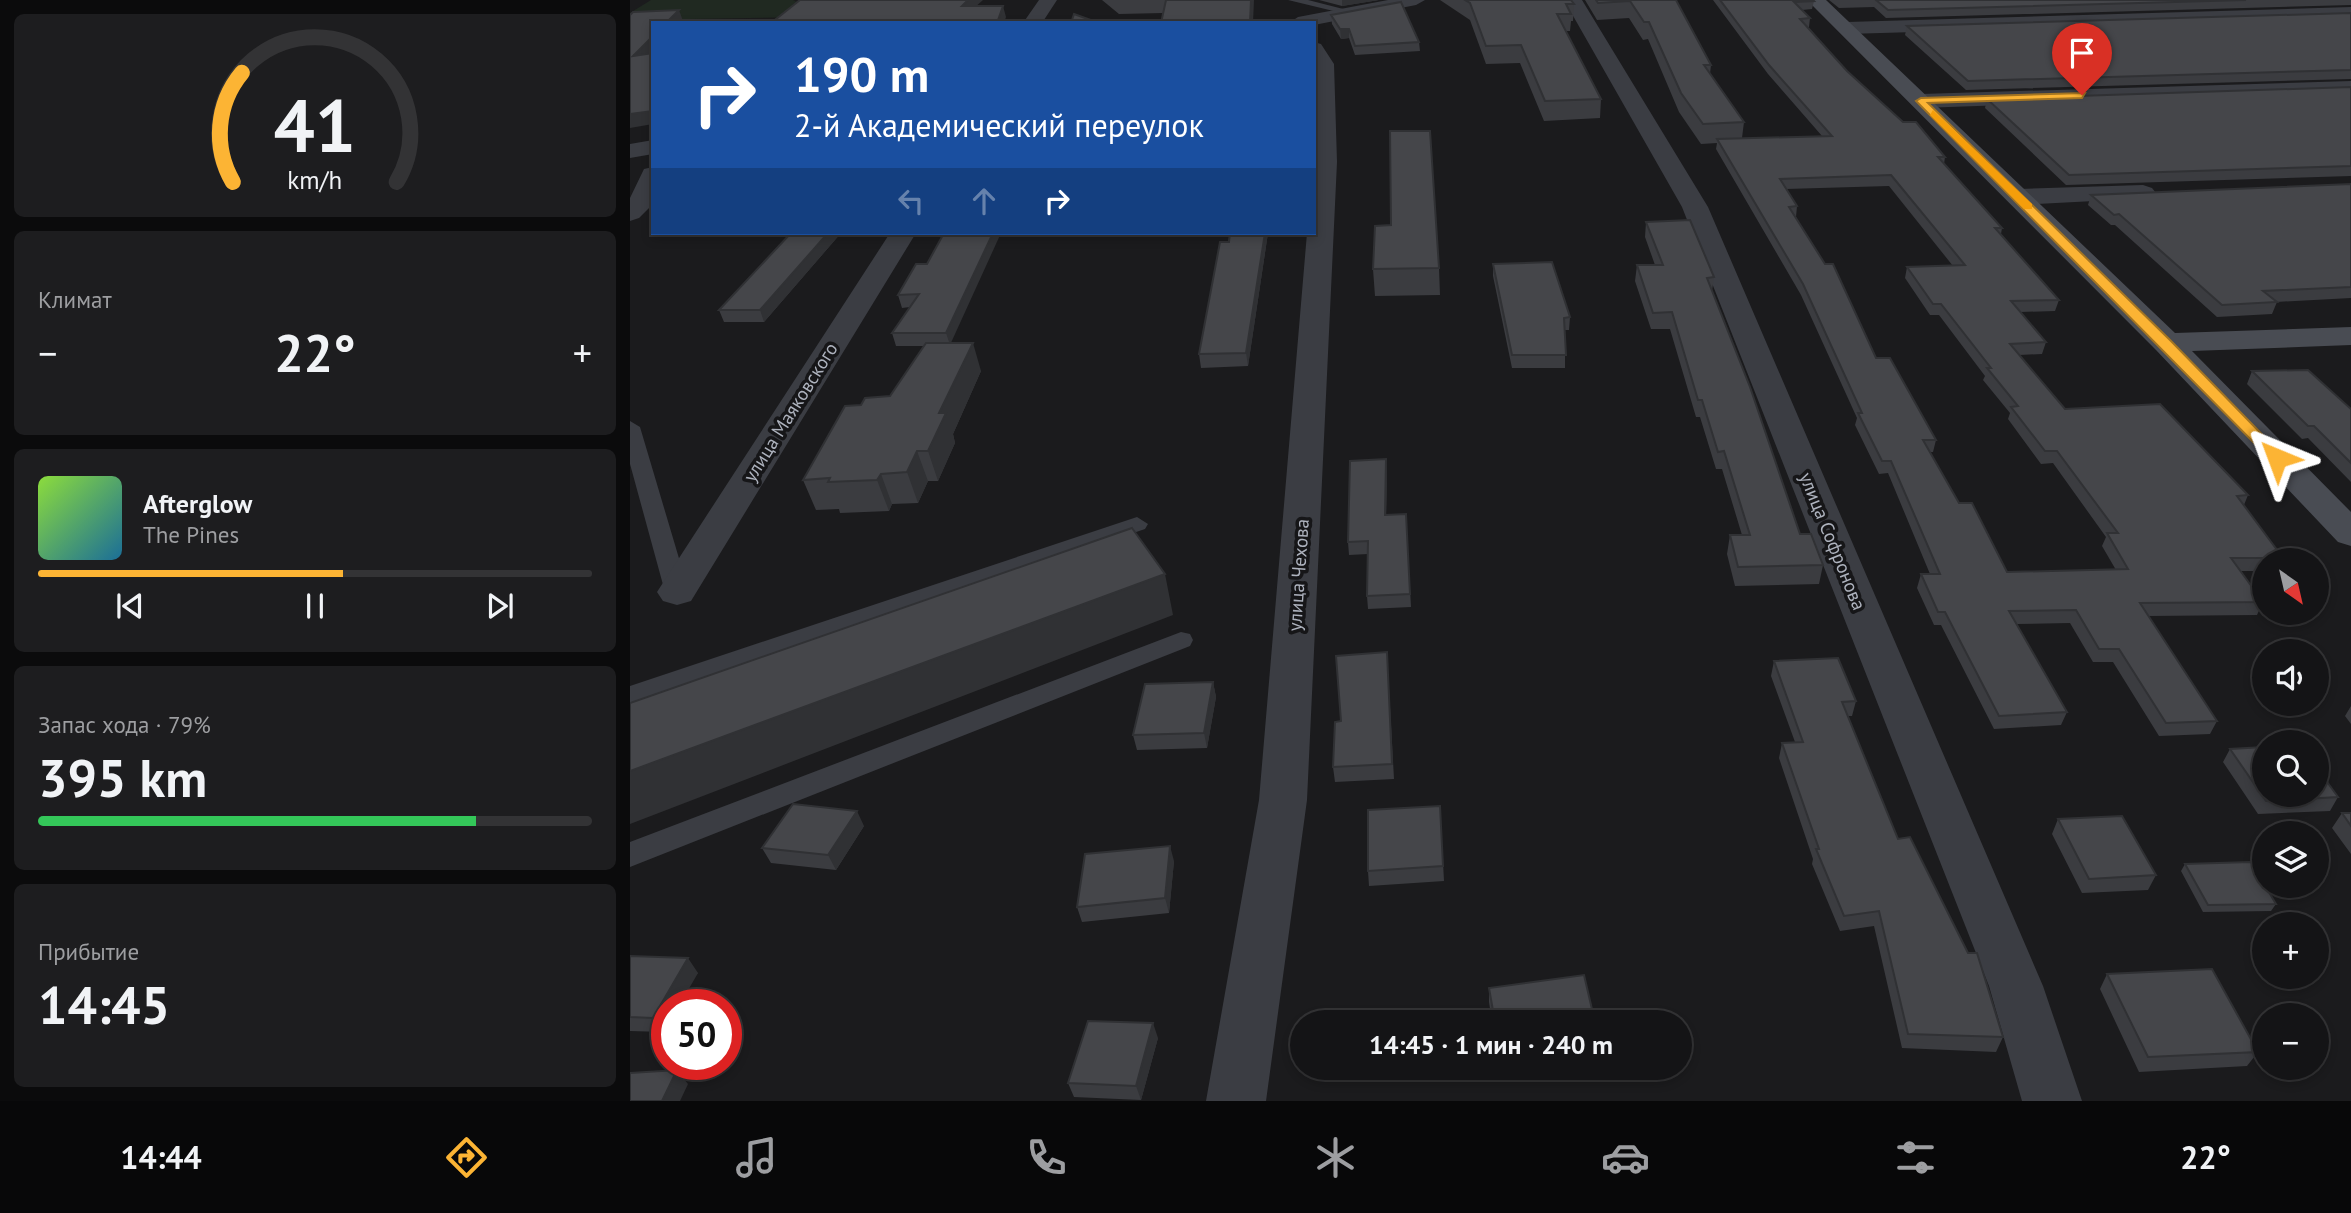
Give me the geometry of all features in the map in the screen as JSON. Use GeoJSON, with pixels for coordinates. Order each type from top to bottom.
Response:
{"type":"FeatureCollection","features":[{"type":"Feature","properties":{"kind":"main road"},"geometry":{"type":"LineString","coordinates":[[1816,0],[2167,343],[2351,534]]}},
{"type":"Feature","properties":{"kind":"main road"},"geometry":{"type":"LineString","coordinates":[[2167,343],[2351,336]]}},
{"type":"Feature","properties":{"kind":"street"},"geometry":{"type":"LineString","coordinates":[[1033,21],[1048,0]]}},
{"type":"Feature","properties":{"kind":"street"},"geometry":{"type":"LineString","coordinates":[[1307,21],[1416,0]]}},
{"type":"Feature","properties":{"kind":"street","name":"улица Софронова"},"geometry":{"type":"LineString","coordinates":[[1573,0],[1695,207],[2016,986],[2052,1101]]}},
{"type":"Feature","properties":{"kind":"street"},"geometry":{"type":"LineString","coordinates":[[1847,28],[2351,13]]}},
{"type":"Feature","properties":{"kind":"street","name":"улица Чехова"},"geometry":{"type":"LineString","coordinates":[[1316,51],[1324,64],[1316,232]]}},
{"type":"Feature","properties":{"kind":"street"},"geometry":{"type":"LineString","coordinates":[[1921,101],[2351,87]]}},
{"type":"Feature","properties":{"kind":"street"},"geometry":{"type":"LineString","coordinates":[[630,151],[651,147]]}},
{"type":"Feature","properties":{"kind":"street"},"geometry":{"type":"LineString","coordinates":[[630,212],[640,204],[651,179]]}},
{"type":"Feature","properties":{"kind":"street"},"geometry":{"type":"LineString","coordinates":[[2019,197],[2171,192]]}},
{"type":"Feature","properties":{"kind":"street","name":"улица Маяковского"},"geometry":{"type":"LineString","coordinates":[[677,592],[902,235]]}},
{"type":"Feature","properties":{"kind":"street","name":"улица Чехова"},"geometry":{"type":"LineString","coordinates":[[1236,1101],[1283,800],[1316,235]]}},
{"type":"Feature","properties":{"kind":"lane"},"geometry":{"type":"LineString","coordinates":[[1293,0],[1350,12]]}},
{"type":"Feature","properties":{"kind":"lane"},"geometry":{"type":"LineString","coordinates":[[630,427],[677,592]]}},
{"type":"Feature","properties":{"kind":"lane"},"geometry":{"type":"LineString","coordinates":[[630,696],[1136,524]]}},
{"type":"Feature","properties":{"kind":"lane"},"geometry":{"type":"LineString","coordinates":[[630,855],[1181,640]]}},
{"type":"Feature","properties":{"kind":"shaded area"},"geometry":{"type":"Polygon","coordinates":[[[651,0],[793,0],[797,2],[787,10],[873,16],[630,20],[630,13],[651,0]]]}},
{"type":"Feature","properties":{"kind":"building"},"geometry":{"type":"Polygon","coordinates":[[[800,0],[968,0],[962,6],[1003,6],[998,21],[774,21],[800,0]]]}},
{"type":"Feature","properties":{"kind":"building"},"geometry":{"type":"Polygon","coordinates":[[[1166,0],[1251,0],[1250,21],[1161,21],[1166,0]]]}},
{"type":"Feature","properties":{"kind":"building"},"geometry":{"type":"Polygon","coordinates":[[[1465,0],[1571,0],[1574,4],[1566,4],[1571,14],[1557,14],[1601,99],[1545,101],[1521,45],[1486,46],[1470,3],[1465,0]]]}},
{"type":"Feature","properties":{"kind":"building"},"geometry":{"type":"Polygon","coordinates":[[[1596,0],[1676,0],[1711,65],[1704,65],[1744,122],[1703,124],[1681,93],[1649,22],[1644,22],[1630,1],[1598,3],[1596,0]]]}},
{"type":"Feature","properties":{"kind":"building"},"geometry":{"type":"Polygon","coordinates":[[[1720,0],[1813,0],[1794,2],[1810,18],[1800,19],[1847,71],[1903,122],[1916,122],[1945,157],[1938,157],[2002,228],[1995,228],[2059,300],[2011,301],[2046,342],[2010,344],[2065,409],[2160,404],[2248,495],[2237,496],[2276,548],[2252,548],[2252,558],[2231,558],[2252,587],[2252,602],[2140,603],[2217,721],[2166,723],[2119,649],[2099,649],[2076,610],[2009,611],[2067,712],[1999,716],[1945,612],[1938,612],[1921,574],[1940,574],[1891,461],[1882,461],[1858,413],[1862,413],[1803,284],[1717,139],[1832,136],[1769,65],[1720,0]],[[1891,175],[1780,179],[1797,206],[1789,207],[1825,264],[1833,264],[1876,358],[1890,358],[1936,440],[1923,440],[1959,503],[1972,503],[2007,572],[2128,569],[2107,533],[2118,533],[2057,451],[2045,451],[2011,407],[2018,406],[1987,368],[1991,368],[1941,304],[1933,304],[1907,267],[1965,265],[1891,175]]]}},
{"type":"Feature","properties":{"kind":"building"},"geometry":{"type":"Polygon","coordinates":[[[1876,0],[2246,0],[1888,10],[1876,0]]]}},
{"type":"Feature","properties":{"kind":"building"},"geometry":{"type":"Polygon","coordinates":[[[1401,2],[1419,42],[1355,46],[1349,29],[1340,29],[1331,15],[1401,2]]]}},
{"type":"Feature","properties":{"kind":"building"},"geometry":{"type":"Polygon","coordinates":[[[679,10],[668,21],[651,21],[651,38],[633,56],[651,53],[651,111],[630,114],[630,15],[633,12],[679,10]]]}},
{"type":"Feature","properties":{"kind":"building"},"geometry":{"type":"Polygon","coordinates":[[[2351,13],[2351,70],[1968,81],[1907,26],[2351,13]]]}},
{"type":"Feature","properties":{"kind":"building"},"geometry":{"type":"Polygon","coordinates":[[[1074,14],[1093,21],[1072,21],[1074,14]]]}},
{"type":"Feature","properties":{"kind":"building"},"geometry":{"type":"Polygon","coordinates":[[[2351,87],[2351,166],[2069,175],[1987,99],[2351,87]]]}},
{"type":"Feature","properties":{"kind":"building"},"geometry":{"type":"Polygon","coordinates":[[[1390,131],[1430,131],[1439,268],[1373,269],[1375,226],[1391,225],[1390,131]]]}},
{"type":"Feature","properties":{"kind":"building"},"geometry":{"type":"Polygon","coordinates":[[[2351,184],[2351,287],[2263,291],[2277,302],[2222,305],[2119,214],[2114,215],[2091,195],[2351,184]]]}},
{"type":"Feature","properties":{"kind":"building"},"geometry":{"type":"Polygon","coordinates":[[[1690,220],[1714,277],[1707,278],[1750,387],[1800,534],[1811,534],[1823,565],[1738,567],[1730,535],[1750,535],[1724,451],[1718,452],[1702,400],[1698,400],[1672,312],[1653,313],[1637,265],[1663,265],[1646,222],[1690,220]]]}},
{"type":"Feature","properties":{"kind":"building"},"geometry":{"type":"Polygon","coordinates":[[[789,235],[826,235],[760,310],[719,310],[789,235]]]}},
{"type":"Feature","properties":{"kind":"building"},"geometry":{"type":"Polygon","coordinates":[[[943,235],[992,235],[946,333],[892,333],[919,294],[898,295],[916,264],[927,264],[943,235]]]}},
{"type":"Feature","properties":{"kind":"building"},"geometry":{"type":"Polygon","coordinates":[[[1230,235],[1265,235],[1246,353],[1199,354],[1220,242],[1229,242],[1230,235]]]}},
{"type":"Feature","properties":{"kind":"building"},"geometry":{"type":"Polygon","coordinates":[[[1552,262],[1570,317],[1564,318],[1566,355],[1512,355],[1493,264],[1552,262]]]}},
{"type":"Feature","properties":{"kind":"building"},"geometry":{"type":"Polygon","coordinates":[[[926,343],[973,343],[939,413],[946,413],[928,451],[917,451],[907,472],[881,474],[877,480],[803,480],[845,406],[861,405],[865,398],[890,396],[926,343]]]}},
{"type":"Feature","properties":{"kind":"building"},"geometry":{"type":"Polygon","coordinates":[[[2308,370],[2351,409],[2351,463],[2314,426],[2308,426],[2252,371],[2308,370]]]}},
{"type":"Feature","properties":{"kind":"building"},"geometry":{"type":"Polygon","coordinates":[[[1386,459],[1385,515],[1406,514],[1410,594],[1367,596],[1368,541],[1348,542],[1350,461],[1386,459]]]}},
{"type":"Feature","properties":{"kind":"building"},"geometry":{"type":"Polygon","coordinates":[[[1132,528],[1165,574],[630,771],[630,703],[1132,528]]]}},
{"type":"Feature","properties":{"kind":"building"},"geometry":{"type":"Polygon","coordinates":[[[1387,652],[1392,764],[1333,767],[1335,722],[1341,721],[1336,656],[1387,652]]]}},
{"type":"Feature","properties":{"kind":"building"},"geometry":{"type":"Polygon","coordinates":[[[1838,658],[1856,701],[1842,702],[1898,839],[1910,837],[1968,953],[1977,953],[2003,1037],[1908,1034],[1879,911],[1844,916],[1816,849],[1819,849],[1782,743],[1803,742],[1774,661],[1838,658]]]}},
{"type":"Feature","properties":{"kind":"building"},"geometry":{"type":"Polygon","coordinates":[[[1213,682],[1204,733],[1133,735],[1145,684],[1213,682]]]}},
{"type":"Feature","properties":{"kind":"building"},"geometry":{"type":"Polygon","coordinates":[[[2252,748],[2252,781],[2230,749],[2252,748]]]}},
{"type":"Feature","properties":{"kind":"building"},"geometry":{"type":"Polygon","coordinates":[[[2329,785],[2338,797],[2329,798],[2329,785]]]}},
{"type":"Feature","properties":{"kind":"building"},"geometry":{"type":"Polygon","coordinates":[[[793,804],[857,811],[828,855],[762,848],[793,804]]]}},
{"type":"Feature","properties":{"kind":"building"},"geometry":{"type":"Polygon","coordinates":[[[1440,806],[1443,866],[1368,871],[1368,810],[1440,806]]]}},
{"type":"Feature","properties":{"kind":"building"},"geometry":{"type":"Polygon","coordinates":[[[2342,813],[2351,813],[2351,826],[2342,813]]]}},
{"type":"Feature","properties":{"kind":"building"},"geometry":{"type":"Polygon","coordinates":[[[2122,816],[2156,875],[2089,879],[2058,819],[2122,816]]]}},
{"type":"Feature","properties":{"kind":"building"},"geometry":{"type":"Polygon","coordinates":[[[1170,846],[1165,898],[1077,907],[1085,854],[1170,846]]]}},
{"type":"Feature","properties":{"kind":"building"},"geometry":{"type":"Polygon","coordinates":[[[2251,862],[2252,898],[2272,898],[2276,904],[2208,905],[2185,864],[2251,862]]]}},
{"type":"Feature","properties":{"kind":"building"},"geometry":{"type":"Polygon","coordinates":[[[630,956],[688,958],[670,989],[651,989],[651,1018],[630,1017],[630,956]]]}},
{"type":"Feature","properties":{"kind":"building"},"geometry":{"type":"Polygon","coordinates":[[[2212,969],[2252,1041],[2252,1052],[2148,1057],[2107,974],[2212,969]]]}},
{"type":"Feature","properties":{"kind":"building"},"geometry":{"type":"Polygon","coordinates":[[[1584,975],[1592,1010],[1493,1010],[1489,988],[1584,975]]]}},
{"type":"Feature","properties":{"kind":"building"},"geometry":{"type":"Polygon","coordinates":[[[1088,1021],[1153,1023],[1136,1086],[1068,1083],[1088,1021]]]}},
{"type":"Feature","properties":{"kind":"building"},"geometry":{"type":"Polygon","coordinates":[[[651,1072],[651,1080],[672,1080],[662,1101],[630,1101],[630,1073],[651,1072]]]}},
{"type":"Feature","properties":{"kind":"slow traffic"},"geometry":{"type":"LineString","coordinates":[[1933,113],[2028,206]]}},
{"type":"Feature","properties":{"kind":"route"},"geometry":{"type":"LineString","coordinates":[[2082,95],[1921,101],[2167,343],[2277,458]]}}]}
